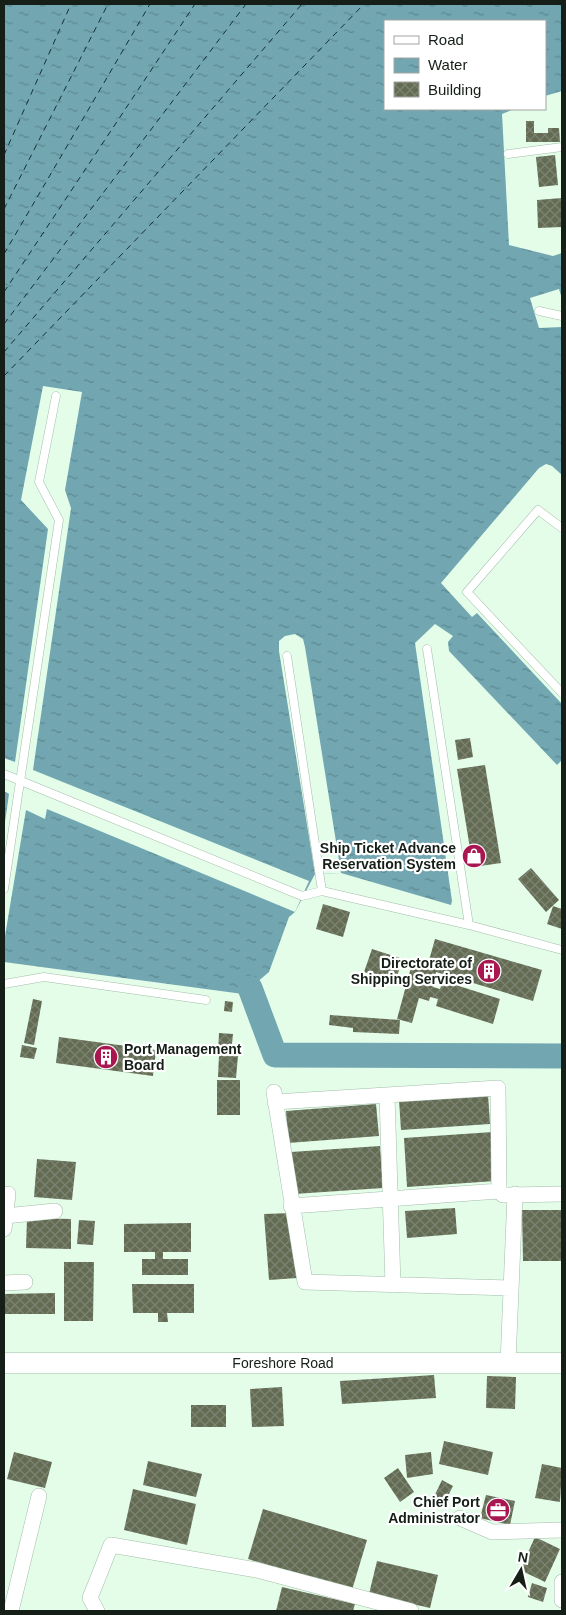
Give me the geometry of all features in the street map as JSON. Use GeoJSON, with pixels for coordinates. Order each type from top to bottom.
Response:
{"type":"FeatureCollection","features":[{"type":"Feature","properties":{"kind":"main road","name":"Foreshore Road"},"geometry":{"type":"LineString","coordinates":[[4,1363],[562,1363]]}},
{"type":"Feature","properties":{"kind":"street"},"geometry":{"type":"LineString","coordinates":[[499,1191],[498,1088],[387,1095],[275,1097],[291,1206],[305,1282],[511,1288]]}},
{"type":"Feature","properties":{"kind":"street"},"geometry":{"type":"LineString","coordinates":[[387,1095],[388,1199],[393,1285]]}},
{"type":"Feature","properties":{"kind":"street"},"geometry":{"type":"LineString","coordinates":[[291,1206],[499,1191],[503,1195],[562,1194]]}},
{"type":"Feature","properties":{"kind":"street"},"geometry":{"type":"LineString","coordinates":[[8,1194],[5,1223],[55,1211]]}},
{"type":"Feature","properties":{"kind":"street"},"geometry":{"type":"LineString","coordinates":[[508,1363],[515,1194]]}},
{"type":"Feature","properties":{"kind":"street"},"geometry":{"type":"LineString","coordinates":[[4,1283],[25,1282]]}},
{"type":"Feature","properties":{"kind":"street"},"geometry":{"type":"LineString","coordinates":[[11,1611],[40,1496]]}},
{"type":"Feature","properties":{"kind":"street"},"geometry":{"type":"LineString","coordinates":[[460,1518],[492,1532],[562,1530]]}},
{"type":"Feature","properties":{"kind":"street"},"geometry":{"type":"LineString","coordinates":[[97,1611],[90,1598],[111,1544],[258,1570],[411,1611]]}},
{"type":"Feature","properties":{"kind":"street"},"geometry":{"type":"LineString","coordinates":[[562,1582],[562,1600]]}},
{"type":"Feature","properties":{"kind":"lane"},"geometry":{"type":"LineString","coordinates":[[508,154],[562,147]]}},
{"type":"Feature","properties":{"kind":"lane"},"geometry":{"type":"LineString","coordinates":[[539,311],[562,316]]}},
{"type":"Feature","properties":{"kind":"lane"},"geometry":{"type":"LineString","coordinates":[[4,889],[60,520],[39,482],[56,396]]}},
{"type":"Feature","properties":{"kind":"lane"},"geometry":{"type":"LineString","coordinates":[[562,528],[538,510],[466,592],[562,693]]}},
{"type":"Feature","properties":{"kind":"lane"},"geometry":{"type":"LineString","coordinates":[[427,648],[469,925]]}},
{"type":"Feature","properties":{"kind":"lane"},"geometry":{"type":"LineString","coordinates":[[287,656],[322,891]]}},
{"type":"Feature","properties":{"kind":"lane"},"geometry":{"type":"LineString","coordinates":[[4,774],[302,896],[322,891],[421,916],[469,925],[562,950]]}},
{"type":"Feature","properties":{"kind":"lane"},"geometry":{"type":"LineString","coordinates":[[4,984],[44,977],[206,1000]]}},
{"type":"Feature","properties":{"kind":"water"},"geometry":{"type":"Polygon","coordinates":[[[4,4],[562,4],[562,91],[546,96],[546,20],[384,20],[384,110],[512,110],[502,114],[509,245],[553,256],[562,253],[562,299],[559,289],[530,298],[539,328],[562,327],[562,475],[552,466],[546,464],[539,468],[441,583],[472,617],[477,613],[562,704],[562,760],[557,765],[449,651],[448,642],[453,636],[435,624],[415,643],[452,901],[451,905],[341,873],[315,874],[295,912],[289,917],[269,972],[243,994],[4,962],[4,4]]]}},
{"type":"Feature","properties":{"kind":"pier"},"geometry":{"type":"Polygon","coordinates":[[[43,386],[82,392],[65,490],[71,508],[33,770],[309,881],[295,912],[47,809],[45,819],[26,810],[4,942],[4,829],[9,794],[4,791],[4,758],[15,762],[48,529],[21,500],[43,386]]]}},
{"type":"Feature","properties":{"kind":"pier"},"geometry":{"type":"Polygon","coordinates":[[[295,634],[303,639],[305,647],[341,873],[315,874],[279,651],[279,641],[285,636],[295,634]]]}},
{"type":"Feature","properties":{"kind":"building"},"geometry":{"type":"Polygon","coordinates":[[[526,121],[534,121],[534,133],[548,133],[548,128],[559,128],[560,142],[526,142],[526,121]]]}},
{"type":"Feature","properties":{"kind":"building"},"geometry":{"type":"Polygon","coordinates":[[[555,155],[558,185],[539,187],[536,157],[555,155]]]}},
{"type":"Feature","properties":{"kind":"building"},"geometry":{"type":"Polygon","coordinates":[[[562,198],[562,227],[538,228],[537,200],[562,198]]]}},
{"type":"Feature","properties":{"kind":"building"},"geometry":{"type":"Polygon","coordinates":[[[470,738],[473,757],[458,760],[455,740],[470,738]]]}},
{"type":"Feature","properties":{"kind":"building"},"geometry":{"type":"Polygon","coordinates":[[[485,765],[501,863],[473,867],[457,769],[485,765]]]}},
{"type":"Feature","properties":{"kind":"building"},"geometry":{"type":"Polygon","coordinates":[[[531,868],[559,900],[546,912],[518,879],[531,868]]]}},
{"type":"Feature","properties":{"kind":"building"},"geometry":{"type":"Polygon","coordinates":[[[323,904],[350,912],[343,937],[316,929],[323,904]]]}},
{"type":"Feature","properties":{"kind":"building"},"geometry":{"type":"Polygon","coordinates":[[[553,906],[562,909],[562,929],[547,924],[553,906]]]}},
{"type":"Feature","properties":{"kind":"building"},"geometry":{"type":"Polygon","coordinates":[[[435,939],[542,970],[533,1001],[436,972],[433,987],[440,989],[443,981],[500,999],[493,1024],[436,1006],[438,999],[430,997],[429,1001],[419,998],[412,1023],[397,1019],[413,960],[428,964],[435,939]]]}},
{"type":"Feature","properties":{"kind":"building"},"geometry":{"type":"Polygon","coordinates":[[[372,949],[403,959],[395,982],[364,972],[372,949]]]}},
{"type":"Feature","properties":{"kind":"building"},"geometry":{"type":"Polygon","coordinates":[[[33,999],[42,1001],[34,1045],[24,1043],[33,999]]]}},
{"type":"Feature","properties":{"kind":"building"},"geometry":{"type":"Polygon","coordinates":[[[225,1001],[233,1002],[232,1012],[224,1011],[225,1001]]]}},
{"type":"Feature","properties":{"kind":"building"},"geometry":{"type":"Polygon","coordinates":[[[330,1015],[400,1020],[399,1034],[353,1032],[353,1028],[329,1025],[330,1015]]]}},
{"type":"Feature","properties":{"kind":"building"},"geometry":{"type":"Polygon","coordinates":[[[219,1033],[233,1034],[231,1053],[218,1053],[219,1033]]]}},
{"type":"Feature","properties":{"kind":"building","name":"Port Management Board"},"geometry":{"type":"Polygon","coordinates":[[[59,1037],[156,1050],[153,1076],[56,1063],[59,1037]]]}},
{"type":"Feature","properties":{"kind":"building"},"geometry":{"type":"Polygon","coordinates":[[[22,1045],[37,1048],[34,1059],[20,1057],[22,1045]]]}},
{"type":"Feature","properties":{"kind":"building"},"geometry":{"type":"Polygon","coordinates":[[[219,1055],[238,1056],[236,1078],[218,1077],[219,1055]]]}},
{"type":"Feature","properties":{"kind":"building"},"geometry":{"type":"Polygon","coordinates":[[[217,1080],[240,1080],[240,1115],[217,1115],[217,1080]]]}},
{"type":"Feature","properties":{"kind":"building"},"geometry":{"type":"Polygon","coordinates":[[[488,1094],[490,1124],[401,1130],[399,1100],[488,1094]]]}},
{"type":"Feature","properties":{"kind":"building"},"geometry":{"type":"Polygon","coordinates":[[[376,1104],[379,1136],[288,1143],[286,1111],[376,1104]]]}},
{"type":"Feature","properties":{"kind":"building"},"geometry":{"type":"Polygon","coordinates":[[[493,1132],[496,1181],[407,1187],[404,1138],[493,1132]]]}},
{"type":"Feature","properties":{"kind":"building"},"geometry":{"type":"Polygon","coordinates":[[[380,1146],[383,1188],[294,1194],[291,1152],[380,1146]]]}},
{"type":"Feature","properties":{"kind":"building"},"geometry":{"type":"Polygon","coordinates":[[[37,1159],[76,1162],[72,1200],[34,1197],[37,1159]]]}},
{"type":"Feature","properties":{"kind":"building"},"geometry":{"type":"Polygon","coordinates":[[[455,1208],[457,1234],[407,1238],[405,1211],[455,1208]]]}},
{"type":"Feature","properties":{"kind":"building"},"geometry":{"type":"Polygon","coordinates":[[[522,1210],[562,1210],[562,1261],[523,1261],[522,1210]]]}},
{"type":"Feature","properties":{"kind":"building"},"geometry":{"type":"Polygon","coordinates":[[[292,1213],[297,1278],[269,1280],[264,1214],[292,1213]]]}},
{"type":"Feature","properties":{"kind":"building"},"geometry":{"type":"Polygon","coordinates":[[[27,1218],[71,1219],[71,1249],[26,1248],[27,1218]]]}},
{"type":"Feature","properties":{"kind":"building"},"geometry":{"type":"Polygon","coordinates":[[[79,1220],[95,1221],[93,1245],[77,1244],[79,1220]]]}},
{"type":"Feature","properties":{"kind":"building"},"geometry":{"type":"Polygon","coordinates":[[[191,1223],[191,1252],[163,1252],[163,1259],[188,1259],[188,1275],[142,1275],[142,1259],[155,1259],[155,1252],[124,1252],[124,1224],[191,1223]]]}},
{"type":"Feature","properties":{"kind":"building"},"geometry":{"type":"Polygon","coordinates":[[[64,1262],[94,1262],[93,1321],[64,1321],[64,1262]]]}},
{"type":"Feature","properties":{"kind":"building"},"geometry":{"type":"Polygon","coordinates":[[[132,1284],[194,1284],[194,1313],[167,1313],[168,1322],[158,1322],[158,1313],[133,1313],[132,1284]]]}},
{"type":"Feature","properties":{"kind":"building"},"geometry":{"type":"Polygon","coordinates":[[[55,1293],[55,1314],[4,1314],[4,1294],[55,1293]]]}},
{"type":"Feature","properties":{"kind":"building"},"geometry":{"type":"Polygon","coordinates":[[[434,1375],[436,1398],[342,1404],[340,1381],[434,1375]]]}},
{"type":"Feature","properties":{"kind":"building"},"geometry":{"type":"Polygon","coordinates":[[[487,1376],[516,1377],[515,1409],[486,1408],[487,1376]]]}},
{"type":"Feature","properties":{"kind":"building"},"geometry":{"type":"Polygon","coordinates":[[[282,1387],[284,1426],[252,1427],[250,1389],[282,1387]]]}},
{"type":"Feature","properties":{"kind":"building"},"geometry":{"type":"Polygon","coordinates":[[[191,1405],[226,1405],[226,1427],[191,1427],[191,1405]]]}},
{"type":"Feature","properties":{"kind":"building"},"geometry":{"type":"Polygon","coordinates":[[[444,1441],[493,1452],[488,1475],[439,1464],[444,1441]]]}},
{"type":"Feature","properties":{"kind":"building"},"geometry":{"type":"Polygon","coordinates":[[[14,1452],[52,1462],[45,1488],[7,1479],[14,1452]]]}},
{"type":"Feature","properties":{"kind":"building"},"geometry":{"type":"Polygon","coordinates":[[[431,1452],[433,1474],[407,1478],[405,1455],[431,1452]]]}},
{"type":"Feature","properties":{"kind":"building"},"geometry":{"type":"Polygon","coordinates":[[[148,1461],[202,1474],[196,1497],[143,1485],[148,1461]]]}},
{"type":"Feature","properties":{"kind":"building"},"geometry":{"type":"Polygon","coordinates":[[[542,1464],[562,1468],[560,1502],[535,1498],[542,1464]]]}},
{"type":"Feature","properties":{"kind":"building"},"geometry":{"type":"Polygon","coordinates":[[[398,1468],[414,1492],[400,1502],[384,1478],[398,1468]]]}},
{"type":"Feature","properties":{"kind":"building"},"geometry":{"type":"Polygon","coordinates":[[[442,1480],[453,1486],[442,1508],[431,1503],[442,1480]]]}},
{"type":"Feature","properties":{"kind":"building"},"geometry":{"type":"Polygon","coordinates":[[[133,1489],[196,1504],[187,1545],[124,1530],[133,1489]]]}},
{"type":"Feature","properties":{"kind":"building","name":"Chief Port Administrator"},"geometry":{"type":"Polygon","coordinates":[[[486,1495],[515,1501],[510,1525],[480,1518],[486,1495]]]}},
{"type":"Feature","properties":{"kind":"building"},"geometry":{"type":"Polygon","coordinates":[[[263,1509],[367,1540],[352,1590],[248,1559],[263,1509]]]}},
{"type":"Feature","properties":{"kind":"building"},"geometry":{"type":"Polygon","coordinates":[[[535,1537],[560,1549],[545,1582],[520,1570],[535,1537]]]}},
{"type":"Feature","properties":{"kind":"building"},"geometry":{"type":"Polygon","coordinates":[[[377,1561],[438,1575],[430,1608],[369,1594],[377,1561]]]}},
{"type":"Feature","properties":{"kind":"building"},"geometry":{"type":"Polygon","coordinates":[[[532,1583],[547,1588],[543,1602],[528,1597],[532,1583]]]}},
{"type":"Feature","properties":{"kind":"building"},"geometry":{"type":"Polygon","coordinates":[[[282,1587],[355,1604],[353,1611],[276,1611],[282,1587]]]}},
{"type":"Feature","properties":{"kind":"waterway"},"geometry":{"type":"LineString","coordinates":[[250,988],[275,1055],[562,1056]]}},
{"type":"Feature","properties":{"kind":"ferry route"},"geometry":{"type":"LineString","coordinates":[[4,155],[71,4]]}},
{"type":"Feature","properties":{"kind":"ferry route"},"geometry":{"type":"LineString","coordinates":[[4,209],[108,4]]}},
{"type":"Feature","properties":{"kind":"ferry route"},"geometry":{"type":"LineString","coordinates":[[4,254],[150,4]]}},
{"type":"Feature","properties":{"kind":"ferry route"},"geometry":{"type":"LineString","coordinates":[[4,292],[195,4]]}},
{"type":"Feature","properties":{"kind":"ferry route"},"geometry":{"type":"LineString","coordinates":[[4,324],[246,4]]}},
{"type":"Feature","properties":{"kind":"ferry route"},"geometry":{"type":"LineString","coordinates":[[4,352],[302,4]]}},
{"type":"Feature","properties":{"kind":"ferry route"},"geometry":{"type":"LineString","coordinates":[[4,376],[364,4]]}},
{"type":"Feature","properties":{"kind":"place","name":"Ship Ticket Advance Reservation System"},"geometry":{"type":"Point","coordinates":[474,856]}},
{"type":"Feature","properties":{"kind":"place","name":"Directorate of Shipping Services"},"geometry":{"type":"Point","coordinates":[489,971]}},
{"type":"Feature","properties":{"kind":"place","name":"Port Management Board"},"geometry":{"type":"Point","coordinates":[106,1057]}},
{"type":"Feature","properties":{"kind":"place","name":"Chief Port Administrator"},"geometry":{"type":"Point","coordinates":[498,1510]}}]}
